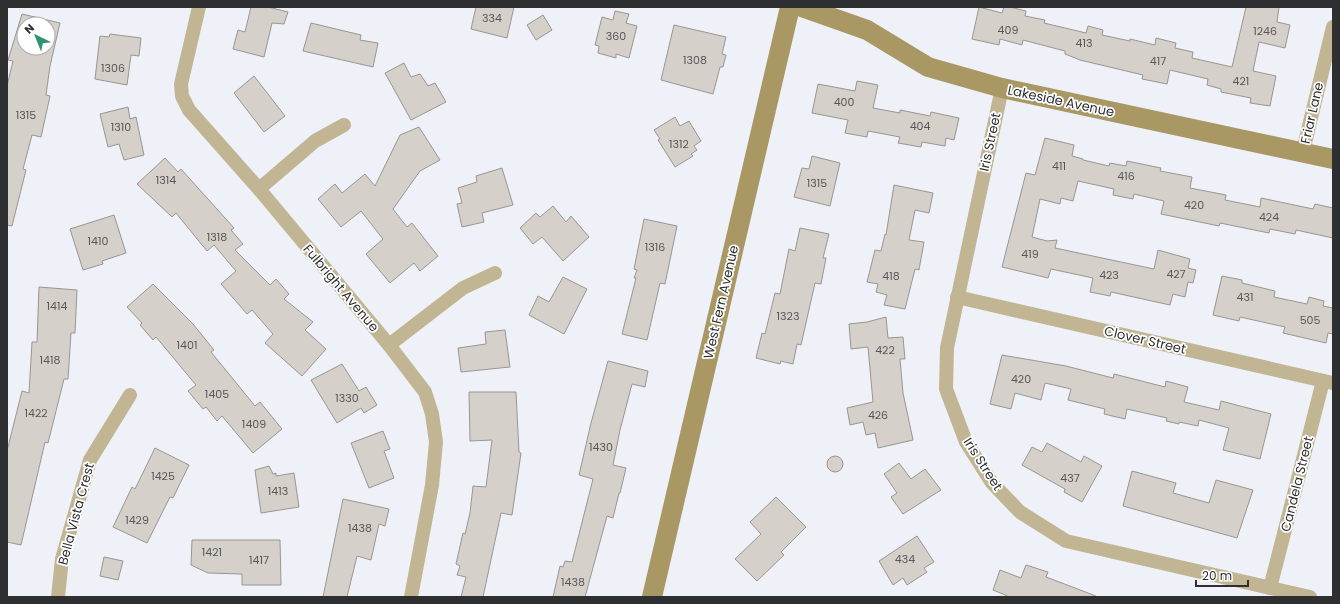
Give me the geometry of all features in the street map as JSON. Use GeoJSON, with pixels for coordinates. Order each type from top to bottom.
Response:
{"type":"FeatureCollection","features":[{"type":"Feature","properties":{"kind":"street","name":"Fulbright Avenue"},"geometry":{"type":"LineString","coordinates":[[199,7],[181,84],[182,96],[189,110],[259,190],[389,345],[425,392],[432,414],[436,442],[432,485],[411,597]]}},
{"type":"Feature","properties":{"kind":"street","name":"West Fern Avenue"},"geometry":{"type":"LineString","coordinates":[[652,597],[790,7]]}},
{"type":"Feature","properties":{"kind":"street","name":"Lakeside Avenue"},"geometry":{"type":"LineString","coordinates":[[802,7],[867,30],[928,67],[1002,88],[1333,159]]}},
{"type":"Feature","properties":{"kind":"street","name":"Friar Lane"},"geometry":{"type":"LineString","coordinates":[[1303,152],[1333,27]]}},
{"type":"Feature","properties":{"kind":"street","name":"Iris Street"},"geometry":{"type":"LineString","coordinates":[[1002,88],[947,348],[946,389],[966,442],[992,483],[1020,512],[1066,541],[1310,597]]}},
{"type":"Feature","properties":{"kind":"street"},"geometry":{"type":"LineString","coordinates":[[259,190],[315,141],[344,125]]}},
{"type":"Feature","properties":{"kind":"street"},"geometry":{"type":"LineString","coordinates":[[389,345],[463,288],[495,273]]}},
{"type":"Feature","properties":{"kind":"street","name":"Clover Street"},"geometry":{"type":"LineString","coordinates":[[957,297],[1328,382]]}},
{"type":"Feature","properties":{"kind":"street","name":"Candela Street"},"geometry":{"type":"LineString","coordinates":[[1270,588],[1328,382]]}},
{"type":"Feature","properties":{"kind":"street","name":"Bella Vista Crest"},"geometry":{"type":"LineString","coordinates":[[58,597],[62,558],[90,460],[130,395]]}},
{"type":"Feature","properties":{"kind":"building"},"geometry":{"type":"Polygon","coordinates":[[[251,7],[268,7],[288,12],[284,24],[272,23],[264,57],[233,49],[238,30],[245,32],[251,7]]]}},
{"type":"Feature","properties":{"kind":"building"},"geometry":{"type":"Polygon","coordinates":[[[476,7],[514,7],[507,38],[471,29],[476,7]]]}},
{"type":"Feature","properties":{"kind":"building"},"geometry":{"type":"Polygon","coordinates":[[[979,7],[1002,13],[1004,7],[1010,7],[1026,11],[1025,16],[1045,20],[1044,23],[1086,33],[1088,26],[1103,30],[1102,35],[1130,41],[1130,39],[1155,45],[1156,38],[1176,43],[1175,48],[1193,52],[1192,58],[1232,67],[1246,7],[1279,7],[1277,22],[1290,25],[1285,48],[1259,42],[1253,71],[1276,76],[1270,106],[1250,103],[1251,98],[1221,92],[1221,89],[1207,85],[1208,79],[1170,70],[1167,84],[1142,79],[1143,75],[1080,60],[1065,54],[1065,51],[1023,40],[1022,45],[1000,39],[999,45],[972,39],[979,7]]]}},
{"type":"Feature","properties":{"kind":"building"},"geometry":{"type":"Polygon","coordinates":[[[615,11],[629,14],[626,23],[637,26],[629,58],[616,54],[616,58],[598,53],[599,46],[595,45],[602,17],[613,20],[615,11]]]}},
{"type":"Feature","properties":{"kind":"building"},"geometry":{"type":"Polygon","coordinates":[[[543,15],[552,30],[536,40],[527,25],[543,15]]]}},
{"type":"Feature","properties":{"kind":"building"},"geometry":{"type":"Polygon","coordinates":[[[56,22],[60,23],[56,40],[56,22]]]}},
{"type":"Feature","properties":{"kind":"building"},"geometry":{"type":"Polygon","coordinates":[[[311,23],[361,35],[360,40],[378,43],[373,67],[303,51],[311,23]]]}},
{"type":"Feature","properties":{"kind":"building"},"geometry":{"type":"Polygon","coordinates":[[[674,25],[726,37],[722,54],[726,55],[723,67],[720,67],[713,94],[661,80],[674,25]]]}},
{"type":"Feature","properties":{"kind":"building"},"geometry":{"type":"Polygon","coordinates":[[[16,34],[16,56],[52,56],[46,95],[50,96],[41,137],[32,135],[23,169],[26,170],[12,226],[7,225],[7,86],[13,61],[8,60],[16,34]]]}},
{"type":"Feature","properties":{"kind":"building"},"geometry":{"type":"Polygon","coordinates":[[[110,34],[141,38],[139,56],[131,55],[127,85],[95,79],[100,36],[109,37],[110,34]]]}},
{"type":"Feature","properties":{"kind":"building"},"geometry":{"type":"Polygon","coordinates":[[[404,63],[411,77],[420,74],[428,86],[435,83],[446,102],[411,120],[385,73],[404,63]]]}},
{"type":"Feature","properties":{"kind":"building"},"geometry":{"type":"Polygon","coordinates":[[[254,76],[285,116],[264,132],[234,93],[254,76]]]}},
{"type":"Feature","properties":{"kind":"building"},"geometry":{"type":"Polygon","coordinates":[[[857,81],[878,85],[873,108],[900,113],[900,110],[930,116],[931,112],[959,118],[954,140],[946,138],[945,146],[922,142],[921,147],[898,143],[900,137],[868,131],[867,137],[845,133],[848,120],[812,113],[818,84],[855,91],[857,81]]]}},
{"type":"Feature","properties":{"kind":"building"},"geometry":{"type":"Polygon","coordinates":[[[128,107],[130,119],[136,117],[144,155],[124,160],[119,144],[108,147],[100,114],[128,107]]]}},
{"type":"Feature","properties":{"kind":"building"},"geometry":{"type":"Polygon","coordinates":[[[675,117],[680,126],[689,121],[701,141],[694,146],[697,150],[691,154],[693,156],[675,167],[658,140],[660,139],[654,130],[675,117]]]}},
{"type":"Feature","properties":{"kind":"building"},"geometry":{"type":"Polygon","coordinates":[[[419,127],[440,160],[420,171],[393,209],[407,227],[412,223],[438,256],[420,271],[414,263],[390,283],[366,254],[383,239],[361,211],[341,227],[318,199],[335,184],[342,193],[365,174],[375,186],[400,135],[419,127]]]}},
{"type":"Feature","properties":{"kind":"building"},"geometry":{"type":"Polygon","coordinates":[[[1045,138],[1074,145],[1072,156],[1083,160],[1109,166],[1110,163],[1126,166],[1127,161],[1161,168],[1160,171],[1192,177],[1190,188],[1226,195],[1225,200],[1260,207],[1261,198],[1313,209],[1315,204],[1333,208],[1333,238],[1296,230],[1295,234],[1270,229],[1269,233],[1220,223],[1219,226],[1161,214],[1164,201],[1134,194],[1133,199],[1113,195],[1114,189],[1078,181],[1073,201],[1061,198],[1060,204],[1040,199],[1032,237],[1047,241],[1057,240],[1055,248],[1154,269],[1158,250],[1190,259],[1188,268],[1196,270],[1193,283],[1188,282],[1185,297],[1173,294],[1170,305],[1111,292],[1110,296],[1090,292],[1093,278],[1051,269],[1048,278],[1002,267],[1026,173],[1035,175],[1045,138]]]}},
{"type":"Feature","properties":{"kind":"building"},"geometry":{"type":"Polygon","coordinates":[[[812,156],[840,163],[830,206],[794,197],[802,168],[809,169],[812,156]]]}},
{"type":"Feature","properties":{"kind":"building"},"geometry":{"type":"Polygon","coordinates":[[[165,158],[178,172],[181,169],[234,228],[231,230],[243,244],[235,250],[270,285],[276,279],[289,294],[284,299],[313,322],[305,330],[326,349],[302,376],[265,343],[273,334],[252,310],[247,314],[221,284],[236,271],[214,245],[207,251],[176,213],[172,217],[137,184],[165,158]]]}},
{"type":"Feature","properties":{"kind":"building"},"geometry":{"type":"Polygon","coordinates":[[[502,168],[513,205],[482,213],[484,222],[462,227],[457,204],[462,203],[458,188],[477,182],[476,176],[502,168]]]}},
{"type":"Feature","properties":{"kind":"building"},"geometry":{"type":"Polygon","coordinates":[[[894,185],[933,193],[929,213],[915,210],[909,240],[924,242],[919,270],[915,269],[905,309],[884,305],[887,295],[876,292],[878,284],[867,282],[875,250],[881,251],[885,234],[886,235],[894,185]]]}},
{"type":"Feature","properties":{"kind":"building"},"geometry":{"type":"Polygon","coordinates":[[[553,206],[566,222],[571,216],[589,237],[563,261],[542,237],[533,244],[520,228],[536,213],[540,217],[553,206]]]}},
{"type":"Feature","properties":{"kind":"building"},"geometry":{"type":"Polygon","coordinates":[[[114,215],[126,253],[102,261],[103,264],[83,270],[70,229],[114,215]]]}},
{"type":"Feature","properties":{"kind":"building"},"geometry":{"type":"Polygon","coordinates":[[[644,219],[677,226],[665,284],[660,283],[647,340],[622,334],[636,278],[634,278],[637,270],[634,269],[644,219]]]}},
{"type":"Feature","properties":{"kind":"building"},"geometry":{"type":"Polygon","coordinates":[[[800,228],[829,234],[823,258],[826,258],[821,284],[815,283],[801,345],[797,344],[793,364],[781,361],[780,364],[756,358],[762,333],[765,334],[775,293],[780,294],[789,249],[795,251],[800,228]]]}},
{"type":"Feature","properties":{"kind":"building"},"geometry":{"type":"Polygon","coordinates":[[[1222,276],[1242,280],[1242,283],[1275,291],[1274,297],[1307,304],[1309,297],[1324,301],[1323,306],[1333,308],[1333,334],[1328,333],[1326,343],[1283,333],[1285,327],[1240,317],[1239,321],[1213,315],[1222,276]]]}},
{"type":"Feature","properties":{"kind":"building"},"geometry":{"type":"Polygon","coordinates":[[[563,277],[587,289],[564,334],[529,315],[538,296],[549,302],[563,277]]]}},
{"type":"Feature","properties":{"kind":"building"},"geometry":{"type":"Polygon","coordinates":[[[153,284],[193,324],[214,350],[211,352],[255,406],[260,402],[282,429],[253,453],[222,416],[217,421],[206,407],[203,409],[188,391],[196,385],[156,337],[153,340],[140,325],[142,323],[127,307],[153,284]]]}},
{"type":"Feature","properties":{"kind":"building"},"geometry":{"type":"Polygon","coordinates":[[[39,287],[77,290],[75,333],[71,333],[68,379],[64,379],[48,443],[45,442],[21,545],[7,542],[7,451],[22,391],[29,393],[32,342],[37,342],[39,287]]]}},
{"type":"Feature","properties":{"kind":"building"},"geometry":{"type":"Polygon","coordinates":[[[886,317],[888,338],[903,337],[905,359],[900,359],[903,393],[913,440],[878,448],[875,433],[866,435],[863,422],[850,425],[847,408],[873,402],[868,347],[851,349],[849,324],[867,322],[886,317]]]}},
{"type":"Feature","properties":{"kind":"building"},"geometry":{"type":"Polygon","coordinates":[[[505,330],[510,367],[461,372],[458,348],[486,344],[485,332],[505,330]]]}},
{"type":"Feature","properties":{"kind":"building"},"geometry":{"type":"Polygon","coordinates":[[[1002,355],[1066,366],[1113,378],[1114,374],[1165,387],[1166,381],[1188,387],[1184,402],[1219,410],[1221,401],[1271,414],[1260,459],[1223,450],[1229,428],[1199,420],[1198,426],[1179,422],[1179,424],[1166,421],[1167,418],[1127,409],[1125,419],[1104,414],[1105,409],[1068,400],[1071,389],[1045,383],[1041,400],[1015,393],[1011,409],[990,404],[1002,355]]]}},
{"type":"Feature","properties":{"kind":"building"},"geometry":{"type":"Polygon","coordinates":[[[608,361],[648,371],[645,387],[632,384],[613,465],[626,468],[613,518],[607,516],[585,597],[553,597],[560,566],[563,567],[565,561],[572,562],[593,479],[579,475],[608,361]]]}},
{"type":"Feature","properties":{"kind":"building"},"geometry":{"type":"Polygon","coordinates":[[[342,364],[359,391],[366,387],[377,405],[364,413],[361,408],[337,423],[311,380],[342,364]]]}},
{"type":"Feature","properties":{"kind":"building"},"geometry":{"type":"Polygon","coordinates":[[[469,392],[516,392],[519,452],[521,453],[512,515],[501,513],[483,597],[461,597],[466,577],[457,575],[460,566],[456,564],[463,533],[465,534],[470,513],[473,486],[486,487],[492,440],[470,441],[469,392]]]}},
{"type":"Feature","properties":{"kind":"building"},"geometry":{"type":"Polygon","coordinates":[[[383,431],[390,449],[384,451],[394,478],[369,488],[351,443],[383,431]]]}},
{"type":"Feature","properties":{"kind":"building"},"geometry":{"type":"Polygon","coordinates":[[[1047,443],[1081,462],[1084,456],[1102,466],[1082,502],[1064,492],[1065,489],[1022,465],[1032,447],[1042,452],[1047,443]]]}},
{"type":"Feature","properties":{"kind":"building"},"geometry":{"type":"Polygon","coordinates":[[[155,448],[189,465],[173,498],[170,497],[147,543],[113,527],[132,487],[135,489],[155,448]]]}},
{"type":"Feature","properties":{"kind":"building"},"geometry":{"type":"Polygon","coordinates":[[[832,456],[838,456],[843,461],[841,470],[838,472],[832,472],[827,467],[827,461],[832,456]]]}},
{"type":"Feature","properties":{"kind":"building"},"geometry":{"type":"Polygon","coordinates":[[[899,463],[911,479],[925,469],[941,490],[903,514],[891,497],[897,493],[884,474],[899,463]]]}},
{"type":"Feature","properties":{"kind":"building"},"geometry":{"type":"Polygon","coordinates":[[[269,466],[273,474],[276,473],[276,476],[294,473],[299,507],[261,513],[255,470],[269,466]]]}},
{"type":"Feature","properties":{"kind":"building"},"geometry":{"type":"Polygon","coordinates":[[[1132,471],[1176,483],[1173,493],[1209,503],[1216,480],[1253,490],[1237,538],[1123,506],[1132,471]]]}},
{"type":"Feature","properties":{"kind":"building"},"geometry":{"type":"Polygon","coordinates":[[[776,497],[806,527],[781,552],[784,555],[757,581],[735,559],[761,534],[750,522],[776,497]]]}},
{"type":"Feature","properties":{"kind":"building"},"geometry":{"type":"Polygon","coordinates":[[[343,499],[389,509],[385,526],[379,524],[371,560],[357,556],[347,597],[323,597],[343,499]]]}},
{"type":"Feature","properties":{"kind":"building"},"geometry":{"type":"Polygon","coordinates":[[[917,536],[934,562],[924,568],[927,572],[907,585],[903,578],[893,585],[879,561],[917,536]]]}},
{"type":"Feature","properties":{"kind":"building"},"geometry":{"type":"Polygon","coordinates":[[[192,540],[280,540],[281,585],[242,585],[242,574],[208,573],[191,565],[192,540]]]}},
{"type":"Feature","properties":{"kind":"building"},"geometry":{"type":"Polygon","coordinates":[[[104,557],[123,561],[118,580],[100,576],[104,557]]]}},
{"type":"Feature","properties":{"kind":"building"},"geometry":{"type":"Polygon","coordinates":[[[1026,565],[1048,572],[1046,577],[1096,597],[1010,597],[993,590],[1000,570],[1021,578],[1026,565]]]}}]}
